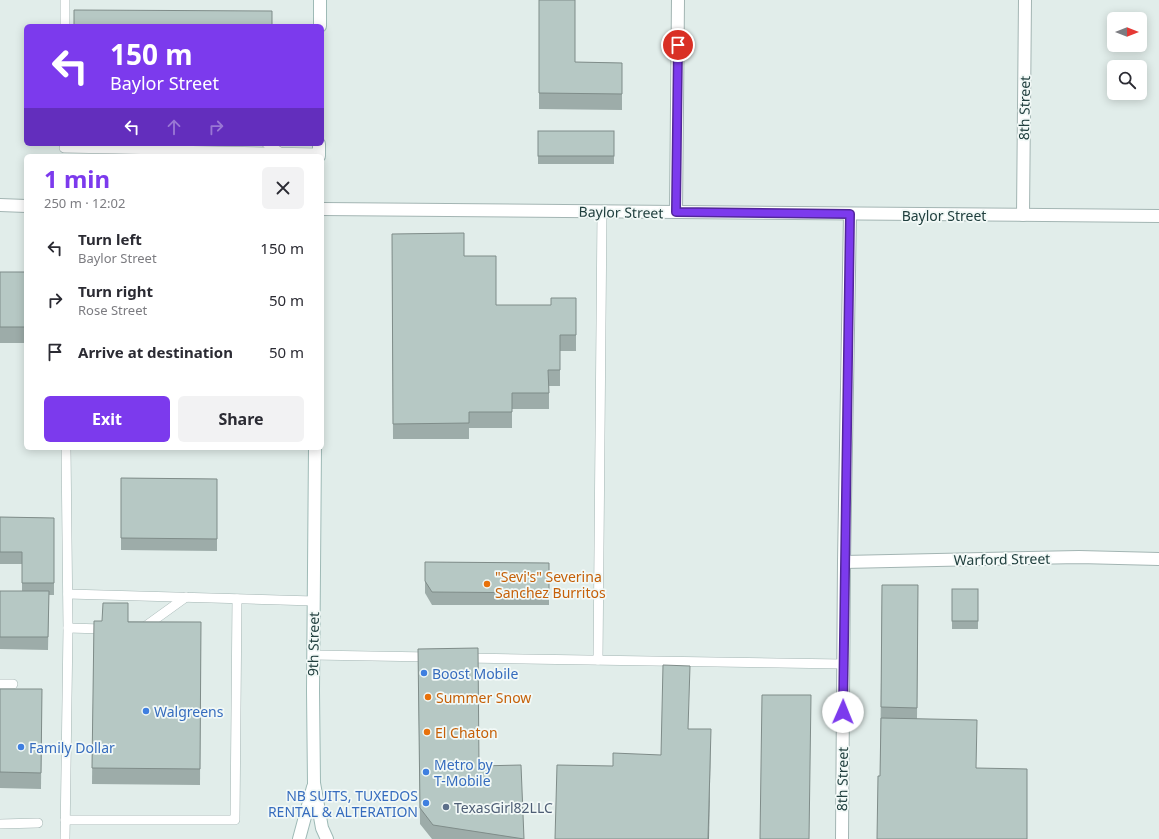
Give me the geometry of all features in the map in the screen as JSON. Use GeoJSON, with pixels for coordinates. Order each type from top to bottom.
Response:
{"type":"FeatureCollection","features":[{"type":"Feature","properties":{"kind":"street"},"geometry":{"type":"LineString","coordinates":[[320,0],[320,24]]}},
{"type":"Feature","properties":{"kind":"street"},"geometry":{"type":"LineString","coordinates":[[676,212],[678,0]]}},
{"type":"Feature","properties":{"kind":"street","name":"8th Street"},"geometry":{"type":"LineString","coordinates":[[1023,215],[1025,0]]}},
{"type":"Feature","properties":{"kind":"street"},"geometry":{"type":"LineString","coordinates":[[0,206],[24,206]]}},
{"type":"Feature","properties":{"kind":"street","name":"Baylor Street"},"geometry":{"type":"LineString","coordinates":[[324,209],[1159,216]]}},
{"type":"Feature","properties":{"kind":"street","name":"8th Street"},"geometry":{"type":"LineString","coordinates":[[842,839],[844,562],[850,214]]}},
{"type":"Feature","properties":{"kind":"street","name":"9th Street"},"geometry":{"type":"LineString","coordinates":[[316,450],[313,655],[314,784],[322,828],[327,839]]}},
{"type":"Feature","properties":{"kind":"street","name":"Warford Street"},"geometry":{"type":"LineString","coordinates":[[844,562],[1079,557],[1159,559]]}},
{"type":"Feature","properties":{"kind":"street"},"geometry":{"type":"LineString","coordinates":[[299,839],[314,784]]}},
{"type":"Feature","properties":{"kind":"lane"},"geometry":{"type":"LineString","coordinates":[[65,24],[66,0]]}},
{"type":"Feature","properties":{"kind":"lane"},"geometry":{"type":"LineString","coordinates":[[201,151],[206,146]]}},
{"type":"Feature","properties":{"kind":"lane"},"geometry":{"type":"LineString","coordinates":[[271,146],[280,152]]}},
{"type":"Feature","properties":{"kind":"lane"},"geometry":{"type":"LineString","coordinates":[[64,149],[280,152],[319,151]]}},
{"type":"Feature","properties":{"kind":"lane"},"geometry":{"type":"LineString","coordinates":[[598,660],[602,211]]}},
{"type":"Feature","properties":{"kind":"lane"},"geometry":{"type":"LineString","coordinates":[[65,839],[68,628],[66,450]]}},
{"type":"Feature","properties":{"kind":"lane"},"geometry":{"type":"LineString","coordinates":[[68,594],[314,601]]}},
{"type":"Feature","properties":{"kind":"lane"},"geometry":{"type":"LineString","coordinates":[[134,630],[141,630],[186,597]]}},
{"type":"Feature","properties":{"kind":"lane"},"geometry":{"type":"LineString","coordinates":[[65,820],[235,820],[237,599]]}},
{"type":"Feature","properties":{"kind":"lane"},"geometry":{"type":"LineString","coordinates":[[68,628],[103,629]]}},
{"type":"Feature","properties":{"kind":"lane"},"geometry":{"type":"LineString","coordinates":[[313,655],[440,657]]}},
{"type":"Feature","properties":{"kind":"lane"},"geometry":{"type":"LineString","coordinates":[[455,658],[843,664]]}},
{"type":"Feature","properties":{"kind":"lane"},"geometry":{"type":"LineString","coordinates":[[0,684],[13,684]]}},
{"type":"Feature","properties":{"kind":"lane"},"geometry":{"type":"LineString","coordinates":[[0,824],[38,823]]}},
{"type":"Feature","properties":{"kind":"building"},"geometry":{"type":"Polygon","coordinates":[[[539,0],[575,0],[575,62],[622,63],[622,94],[539,93],[539,0]]]}},
{"type":"Feature","properties":{"kind":"building"},"geometry":{"type":"Polygon","coordinates":[[[74,10],[272,11],[272,24],[74,24],[74,10]]]}},
{"type":"Feature","properties":{"kind":"building"},"geometry":{"type":"Polygon","coordinates":[[[538,131],[614,131],[614,156],[538,156],[538,131]]]}},
{"type":"Feature","properties":{"kind":"building"},"geometry":{"type":"Polygon","coordinates":[[[464,233],[464,256],[496,256],[496,305],[551,305],[551,298],[576,298],[576,335],[560,335],[560,370],[548,370],[549,393],[512,393],[512,412],[469,412],[469,423],[393,424],[392,234],[464,233]]]}},
{"type":"Feature","properties":{"kind":"building"},"geometry":{"type":"Polygon","coordinates":[[[0,272],[24,272],[24,327],[0,327],[0,272]]]}},
{"type":"Feature","properties":{"kind":"building"},"geometry":{"type":"Polygon","coordinates":[[[121,478],[217,479],[217,539],[121,538],[121,478]]]}},
{"type":"Feature","properties":{"kind":"building"},"geometry":{"type":"Polygon","coordinates":[[[0,517],[54,518],[54,583],[22,583],[22,552],[0,552],[0,517]]]}},
{"type":"Feature","properties":{"kind":"building"},"geometry":{"type":"Polygon","coordinates":[[[425,562],[549,563],[549,593],[432,592],[425,581],[425,562]]]}},
{"type":"Feature","properties":{"kind":"building"},"geometry":{"type":"Polygon","coordinates":[[[882,585],[918,585],[917,708],[881,707],[882,585]]]}},
{"type":"Feature","properties":{"kind":"building"},"geometry":{"type":"Polygon","coordinates":[[[952,589],[978,589],[978,621],[952,621],[952,589]]]}},
{"type":"Feature","properties":{"kind":"building"},"geometry":{"type":"Polygon","coordinates":[[[0,591],[49,591],[48,637],[0,637],[0,591]]]}},
{"type":"Feature","properties":{"kind":"building","name":"Walgreens"},"geometry":{"type":"Polygon","coordinates":[[[103,603],[128,603],[128,622],[201,622],[200,769],[92,768],[94,621],[102,621],[103,603]]]}},
{"type":"Feature","properties":{"kind":"building"},"geometry":{"type":"Polygon","coordinates":[[[478,648],[479,766],[521,765],[524,839],[433,825],[420,808],[418,649],[478,648]]]}},
{"type":"Feature","properties":{"kind":"building"},"geometry":{"type":"Polygon","coordinates":[[[663,665],[690,666],[688,729],[711,729],[708,839],[555,839],[557,765],[613,766],[613,753],[661,755],[663,665]]]}},
{"type":"Feature","properties":{"kind":"building","name":"Family Dollar"},"geometry":{"type":"Polygon","coordinates":[[[0,689],[42,689],[41,773],[0,772],[0,689]]]}},
{"type":"Feature","properties":{"kind":"building"},"geometry":{"type":"Polygon","coordinates":[[[762,695],[811,695],[809,839],[760,839],[762,695]]]}},
{"type":"Feature","properties":{"kind":"building"},"geometry":{"type":"Polygon","coordinates":[[[881,718],[977,720],[976,768],[1027,769],[1027,839],[877,839],[881,718]]]}},
{"type":"Feature","properties":{"kind":"place","name":"\"Sevi's\" Severina Sanchez Burritos"},"geometry":{"type":"Point","coordinates":[487,584]}},
{"type":"Feature","properties":{"kind":"place","name":"Boost Mobile"},"geometry":{"type":"Point","coordinates":[424,673]}},
{"type":"Feature","properties":{"kind":"place","name":"Summer Snow"},"geometry":{"type":"Point","coordinates":[428,697]}},
{"type":"Feature","properties":{"kind":"place","name":"Walgreens"},"geometry":{"type":"Point","coordinates":[146,711]}},
{"type":"Feature","properties":{"kind":"place","name":"El Chaton"},"geometry":{"type":"Point","coordinates":[427,732]}},
{"type":"Feature","properties":{"kind":"place","name":"Family Dollar"},"geometry":{"type":"Point","coordinates":[21,747]}},
{"type":"Feature","properties":{"kind":"place","name":"Metro by T-Mobile"},"geometry":{"type":"Point","coordinates":[426,772]}},
{"type":"Feature","properties":{"kind":"place","name":"NB SUITS, TUXEDOS RENTAL & ALTERATION"},"geometry":{"type":"Point","coordinates":[426,803]}},
{"type":"Feature","properties":{"kind":"place","name":"TexasGirl82LLC"},"geometry":{"type":"Point","coordinates":[446,807]}},
{"type":"Feature","properties":{"kind":"route"},"geometry":{"type":"LineString","coordinates":[[678,45],[676,212],[850,214],[844,547],[843,712]]}}]}
